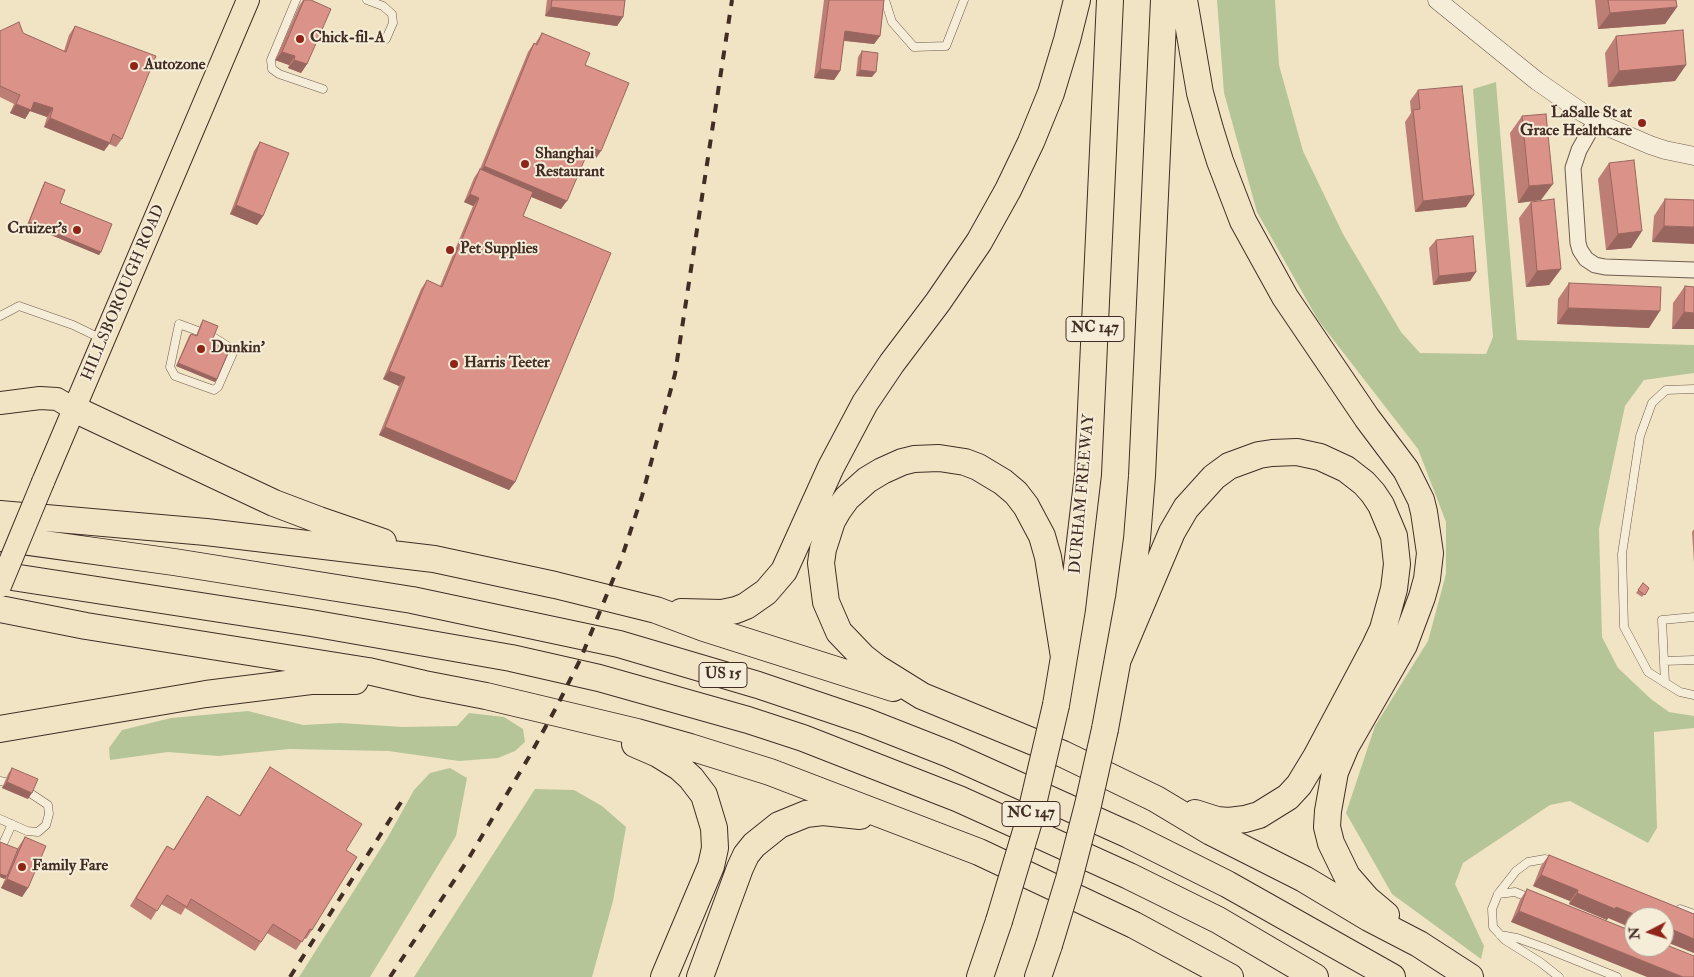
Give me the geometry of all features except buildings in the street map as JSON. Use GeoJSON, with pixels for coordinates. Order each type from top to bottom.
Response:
{"type":"FeatureCollection","features":[{"type":"Feature","properties":{"kind":"highway"},"geometry":{"type":"LineString","coordinates":[[656,610],[705,613],[736,610],[746,606],[766,592],[784,571],[832,467],[865,403],[979,242],[1008,190],[1031,142],[1051,92],[1077,0]]}},
{"type":"Feature","properties":{"kind":"highway","name":"DURHAM FREEWAY"},"geometry":{"type":"LineString","coordinates":[[980,977],[1029,821],[1056,705],[1072,609],[1088,474],[1110,0]]}},
{"type":"Feature","properties":{"kind":"highway","name":"NC 147"},"geometry":{"type":"LineString","coordinates":[[1038,977],[1070,879],[1088,805],[1119,657],[1137,539],[1142,476],[1164,0]]}},
{"type":"Feature","properties":{"kind":"highway"},"geometry":{"type":"LineString","coordinates":[[1184,0],[1200,93],[1220,161],[1243,221],[1284,297],[1367,418],[1402,463],[1424,512],[1430,553],[1427,579],[1422,597],[1404,645],[1346,746],[1335,772],[1327,827],[1331,843],[1347,876],[1367,899],[1418,944]]}},
{"type":"Feature","properties":{"kind":"highway"},"geometry":{"type":"LineString","coordinates":[[74,409],[274,503],[434,559]]}},
{"type":"Feature","properties":{"kind":"highway"},"geometry":{"type":"LineString","coordinates":[[1119,657],[1172,532],[1186,508],[1214,476],[1229,466],[1259,455],[1272,453],[1297,452],[1320,456],[1346,469],[1364,483],[1381,505],[1394,536],[1397,564],[1394,589],[1387,615],[1375,646],[1341,712],[1299,785],[1288,797],[1267,811],[1245,819],[1229,821],[1211,818],[1156,799]]}},
{"type":"Feature","properties":{"kind":"highway"},"geometry":{"type":"LineString","coordinates":[[922,696],[894,680],[863,657],[839,632],[826,602],[822,571],[822,556],[826,535],[832,521],[847,498],[875,475],[902,462],[939,458],[965,462],[991,474],[1016,493],[1042,536],[1048,557],[1064,657]]}},
{"type":"Feature","properties":{"kind":"highway"},"geometry":{"type":"LineString","coordinates":[[0,514],[187,530],[434,559],[555,585],[656,610],[704,628],[868,681],[922,696],[1063,754],[1156,799],[1212,832],[1304,879],[1369,918],[1418,944],[1470,977]]}},
{"type":"Feature","properties":{"kind":"highway","name":"US 15"},"geometry":{"type":"LineString","coordinates":[[0,538],[174,562],[412,600],[619,644],[758,685],[865,721],[933,748],[991,772],[1129,835],[1227,884],[1392,977]]}},
{"type":"Feature","properties":{"kind":"highway","name":"US 15"},"geometry":{"type":"LineString","coordinates":[[0,575],[311,623],[511,658],[599,678],[748,720],[803,738],[950,795],[1018,825],[1129,876],[1218,920],[1315,977]]}},
{"type":"Feature","properties":{"kind":"highway"},"geometry":{"type":"LineString","coordinates":[[0,609],[86,626],[336,665],[486,696],[637,732],[699,750],[770,772],[979,852],[1134,924],[1230,977]]}},
{"type":"Feature","properties":{"kind":"highway"},"geometry":{"type":"LineString","coordinates":[[0,729],[206,694],[310,681],[424,684]]}},
{"type":"Feature","properties":{"kind":"highway"},"geometry":{"type":"LineString","coordinates":[[574,718],[658,754],[679,767],[698,785],[704,795],[714,828],[715,848],[711,866],[664,977]]}},
{"type":"Feature","properties":{"kind":"highway"},"geometry":{"type":"LineString","coordinates":[[700,977],[746,855],[767,834],[793,818],[824,812],[906,823]]}},
{"type":"Feature","properties":{"kind":"main road","name":"HILLSBOROUGH ROAD"},"geometry":{"type":"LineString","coordinates":[[0,586],[248,0]]}},
{"type":"Feature","properties":{"kind":"main road"},"geometry":{"type":"LineString","coordinates":[[0,403],[56,398],[74,409]]}},
{"type":"Feature","properties":{"kind":"street"},"geometry":{"type":"LineString","coordinates":[[1438,0],[1551,92],[1596,120],[1650,145],[1694,156]]}},
{"type":"Feature","properties":{"kind":"street"},"geometry":{"type":"LineString","coordinates":[[1596,120],[1579,150],[1573,168],[1580,250],[1586,259],[1595,265],[1605,267],[1694,270]]}},
{"type":"Feature","properties":{"kind":"lane"},"geometry":{"type":"LineString","coordinates":[[296,0],[270,60],[272,69],[279,74],[323,89]]}},
{"type":"Feature","properties":{"kind":"lane"},"geometry":{"type":"LineString","coordinates":[[367,0],[384,6],[392,14],[393,23],[386,38]]}},
{"type":"Feature","properties":{"kind":"lane"},"geometry":{"type":"LineString","coordinates":[[886,0],[892,22],[914,47],[946,46],[964,0]]}},
{"type":"Feature","properties":{"kind":"lane"},"geometry":{"type":"LineString","coordinates":[[0,316],[19,306],[73,325],[104,340]]}},
{"type":"Feature","properties":{"kind":"lane"},"geometry":{"type":"LineString","coordinates":[[198,331],[179,324],[170,367],[175,376],[214,390],[218,387],[233,353],[229,347],[213,337]]}},
{"type":"Feature","properties":{"kind":"lane"},"geometry":{"type":"LineString","coordinates":[[1694,388],[1666,390],[1652,402],[1640,436],[1622,554],[1624,626],[1648,672],[1680,692],[1694,695]]}},
{"type":"Feature","properties":{"kind":"lane"},"geometry":{"type":"LineString","coordinates":[[1665,682],[1662,620],[1694,618]]}},
{"type":"Feature","properties":{"kind":"lane"},"geometry":{"type":"LineString","coordinates":[[1664,662],[1694,660]]}},
{"type":"Feature","properties":{"kind":"lane"},"geometry":{"type":"LineString","coordinates":[[0,819],[27,831],[38,832],[46,826],[49,814],[48,804],[30,793]]}},
{"type":"Feature","properties":{"kind":"lane"},"geometry":{"type":"LineString","coordinates":[[2,843],[12,824]]}},
{"type":"Feature","properties":{"kind":"lane"},"geometry":{"type":"LineString","coordinates":[[1559,977],[1540,962],[1504,940],[1493,927],[1492,909],[1498,894],[1516,872],[1528,862],[1545,859],[1563,866]]}},
{"type":"Feature","properties":{"kind":"lane"},"geometry":{"type":"LineString","coordinates":[[1498,894],[1515,892],[1543,903]]}},
{"type":"Feature","properties":{"kind":"lane"},"geometry":{"type":"LineString","coordinates":[[1668,904],[1694,914]]}},
{"type":"Feature","properties":{"kind":"lane"},"geometry":{"type":"LineString","coordinates":[[1500,934],[1546,948],[1617,977]]}},
{"type":"Feature","properties":{"kind":"green space"},"geometry":{"type":"Polygon","coordinates":[[[1217,0],[1275,0],[1279,65],[1303,151],[1343,234],[1401,332],[1420,353],[1486,354],[1493,337],[1473,89],[1496,82],[1517,340],[1694,345],[1694,373],[1644,380],[1625,406],[1599,529],[1602,637],[1618,668],[1651,699],[1669,712],[1694,716],[1694,728],[1654,732],[1657,828],[1648,843],[1570,801],[1550,805],[1463,863],[1455,884],[1484,946],[1481,959],[1392,894],[1346,813],[1375,726],[1428,641],[1446,574],[1446,522],[1418,449],[1318,320],[1257,212],[1224,93],[1217,0]]]}},
{"type":"Feature","properties":{"kind":"green space"},"geometry":{"type":"Polygon","coordinates":[[[248,711],[303,725],[340,723],[403,727],[457,726],[469,713],[504,717],[523,729],[525,742],[515,751],[498,758],[459,761],[388,751],[289,749],[218,756],[168,752],[110,760],[109,748],[122,730],[171,718],[248,711]]]}},
{"type":"Feature","properties":{"kind":"green space"},"geometry":{"type":"Polygon","coordinates":[[[450,768],[467,778],[456,836],[370,977],[299,977],[388,837],[414,790],[430,773],[450,768]]]}},
{"type":"Feature","properties":{"kind":"green space"},"geometry":{"type":"Polygon","coordinates":[[[535,789],[574,790],[602,806],[626,827],[613,901],[592,977],[414,977],[535,789]]]}},
{"type":"Feature","properties":{"kind":"railway"},"geometry":{"type":"LineString","coordinates":[[390,977],[467,861],[529,757],[580,660],[621,560],[642,496],[675,374],[732,0]]}},
{"type":"Feature","properties":{"kind":"railway"},"geometry":{"type":"LineString","coordinates":[[290,977],[405,796]]}},
{"type":"Feature","properties":{"kind":"place","name":"Chick-fil-A"},"geometry":{"type":"Point","coordinates":[300,39]}},
{"type":"Feature","properties":{"kind":"place","name":"Autozone"},"geometry":{"type":"Point","coordinates":[134,66]}},
{"type":"Feature","properties":{"kind":"place","name":"LaSalle St at Grace Healthcare"},"geometry":{"type":"Point","coordinates":[1642,123]}},
{"type":"Feature","properties":{"kind":"place","name":"Shanghai Restaurant"},"geometry":{"type":"Point","coordinates":[525,164]}},
{"type":"Feature","properties":{"kind":"place","name":"Cruizer's"},"geometry":{"type":"Point","coordinates":[77,230]}},
{"type":"Feature","properties":{"kind":"place","name":"Pet Supplies"},"geometry":{"type":"Point","coordinates":[450,250]}},
{"type":"Feature","properties":{"kind":"place","name":"Dunkin'"},"geometry":{"type":"Point","coordinates":[201,349]}},
{"type":"Feature","properties":{"kind":"place","name":"Harris Teeter"},"geometry":{"type":"Point","coordinates":[454,364]}},
{"type":"Feature","properties":{"kind":"place","name":"Family Fare"},"geometry":{"type":"Point","coordinates":[22,867]}}]}
